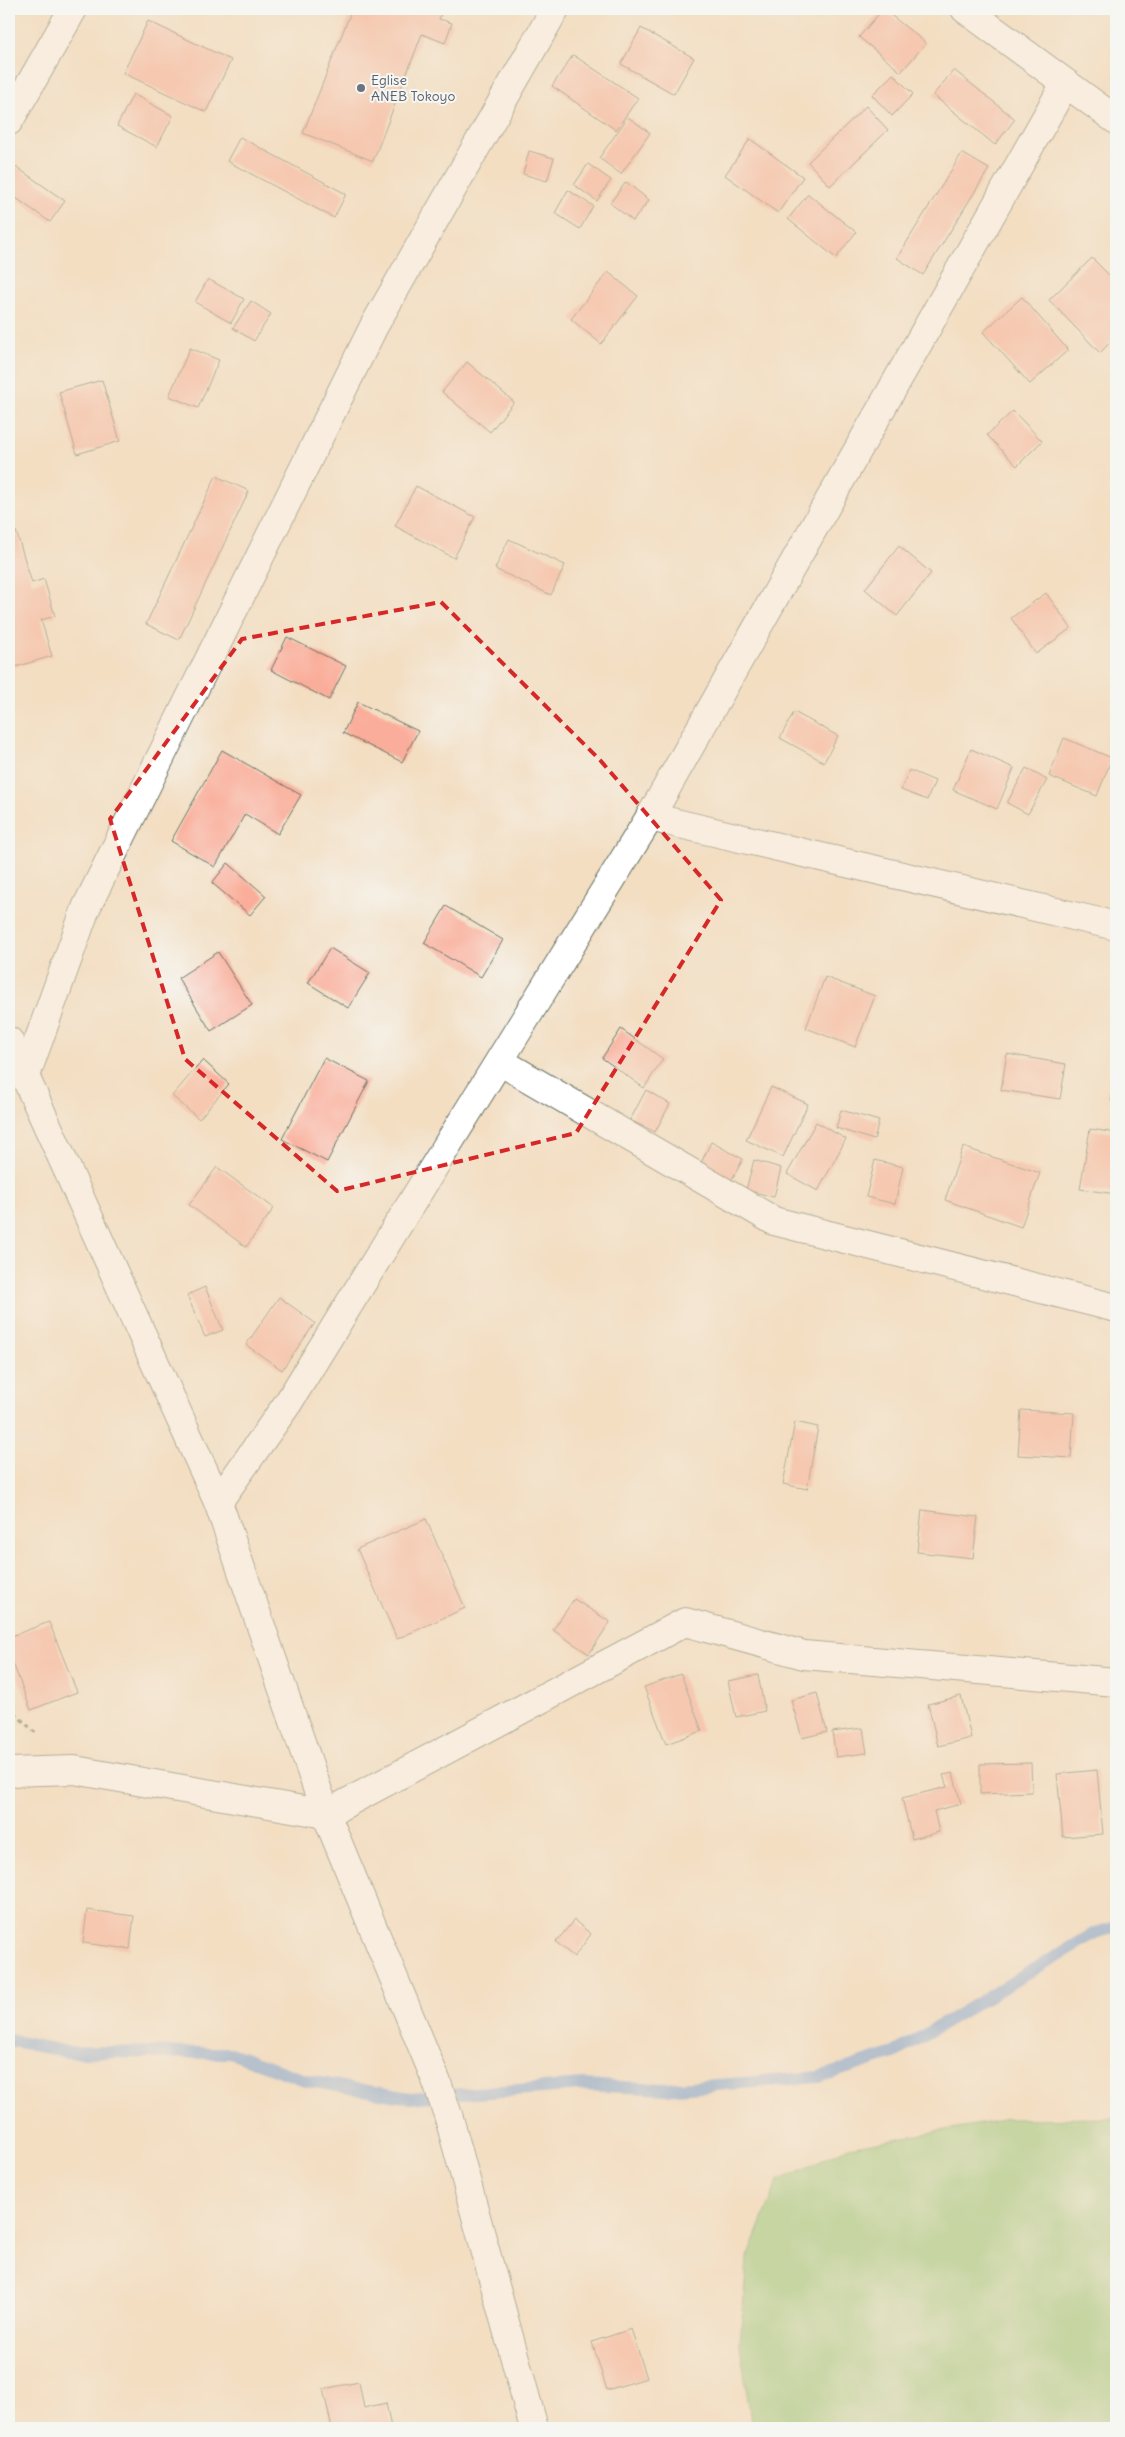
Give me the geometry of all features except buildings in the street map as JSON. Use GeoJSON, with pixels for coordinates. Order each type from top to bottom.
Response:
{"type":"FeatureCollection","features":[{"type":"Feature","properties":{"kind":"street"},"geometry":{"type":"LineString","coordinates":[[9,121],[73,9]]}},
{"type":"Feature","properties":{"kind":"street"},"geometry":{"type":"LineString","coordinates":[[25,1078],[86,908],[369,335],[555,9]]}},
{"type":"Feature","properties":{"kind":"street"},"geometry":{"type":"LineString","coordinates":[[965,9],[1116,120]]}},
{"type":"Feature","properties":{"kind":"street"},"geometry":{"type":"LineString","coordinates":[[218,1502],[288,1403],[650,817],[1065,84]]}},
{"type":"Feature","properties":{"kind":"street"},"geometry":{"type":"LineString","coordinates":[[650,817],[1116,926]]}},
{"type":"Feature","properties":{"kind":"street"},"geometry":{"type":"LineString","coordinates":[[9,1041],[218,1502],[326,1814],[436,2080],[449,2118],[534,2428]]}},
{"type":"Feature","properties":{"kind":"street"},"geometry":{"type":"LineString","coordinates":[[500,1062],[774,1221],[1116,1308]]}},
{"type":"Feature","properties":{"kind":"street"},"geometry":{"type":"LineString","coordinates":[[9,1772],[74,1770],[326,1814],[685,1622],[804,1656],[1116,1682]]}},
{"type":"Feature","properties":{"kind":"highlighted area"},"geometry":{"type":"Polygon","coordinates":[[[441,602],[600,760],[721,900],[576,1133],[337,1191],[185,1059],[110,819],[242,639],[441,602]]]}},
{"type":"Feature","properties":{"kind":"green space"},"geometry":{"type":"Polygon","coordinates":[[[1116,2118],[1116,2428],[752,2428],[740,2344],[747,2260],[778,2181],[849,2147],[1008,2119],[1116,2118]]]}},
{"type":"Feature","properties":{"kind":"waterway"},"geometry":{"type":"LineString","coordinates":[[9,2040],[67,2052],[230,2053],[308,2081],[410,2098],[582,2085],[664,2089],[819,2077],[894,2053],[1095,1933],[1116,1927]]}},
{"type":"Feature","properties":{"kind":"place","name":"Eglise ANEB Tokoyo"},"geometry":{"type":"Point","coordinates":[361,88]}}]}
